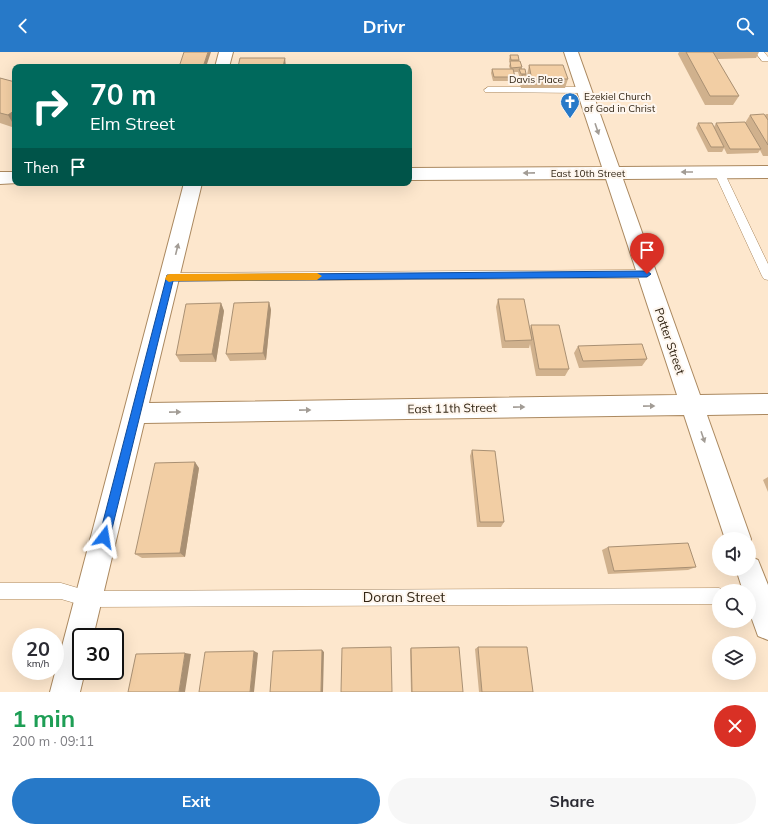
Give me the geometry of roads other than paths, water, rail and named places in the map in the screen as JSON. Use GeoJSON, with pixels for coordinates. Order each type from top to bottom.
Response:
{"type":"FeatureCollection","features":[{"type":"Feature","properties":{"kind":"street"},"geometry":{"type":"LineString","coordinates":[[223,64],[226,52]]}},
{"type":"Feature","properties":{"kind":"street","name":"Potter Street"},"geometry":{"type":"LineString","coordinates":[[571,52],[736,532]]}},
{"type":"Feature","properties":{"kind":"street","name":"East 10th Street"},"geometry":{"type":"LineString","coordinates":[[412,174],[768,172]]}},
{"type":"Feature","properties":{"kind":"street"},"geometry":{"type":"LineString","coordinates":[[0,178],[12,178]]}},
{"type":"Feature","properties":{"kind":"street"},"geometry":{"type":"LineString","coordinates":[[65,692],[192,186]]}},
{"type":"Feature","properties":{"kind":"street","name":"East 11th Street"},"geometry":{"type":"LineString","coordinates":[[136,413],[768,404]]}},
{"type":"Feature","properties":{"kind":"street"},"geometry":{"type":"LineString","coordinates":[[756,602],[768,626]]}},
{"type":"Feature","properties":{"kind":"lane","name":"Davis Place"},"geometry":{"type":"LineString","coordinates":[[488,90],[584,90]]}},
{"type":"Feature","properties":{"kind":"lane"},"geometry":{"type":"LineString","coordinates":[[719,172],[768,276]]}},
{"type":"Feature","properties":{"kind":"lane"},"geometry":{"type":"LineString","coordinates":[[170,278],[647,274]]}},
{"type":"Feature","properties":{"kind":"lane","name":"Doran Street"},"geometry":{"type":"LineString","coordinates":[[0,591],[60,591],[88,599],[712,596]]}},
{"type":"Feature","properties":{"kind":"place","name":"Ezekiel Church of God in Christ"},"geometry":{"type":"Point","coordinates":[570,119]}}]}
